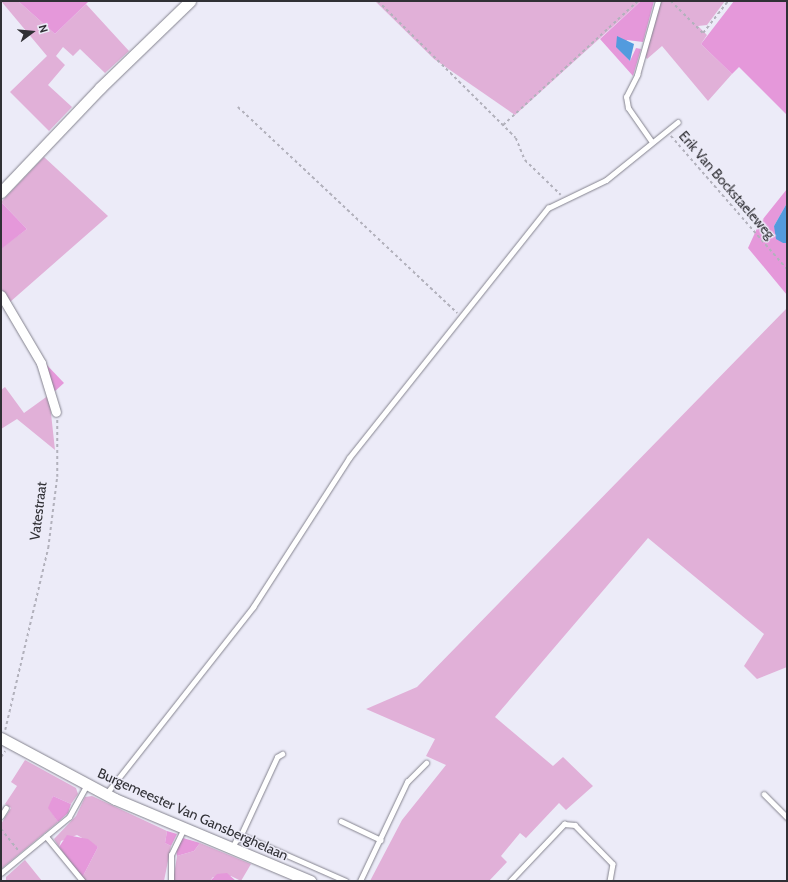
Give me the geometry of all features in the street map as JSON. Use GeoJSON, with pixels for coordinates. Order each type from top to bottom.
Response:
{"type":"FeatureCollection","features":[{"type":"Feature","properties":{"kind":"street"},"geometry":{"type":"LineString","coordinates":[[1,192],[100,88],[190,1]]}},
{"type":"Feature","properties":{"kind":"street"},"geometry":{"type":"LineString","coordinates":[[1,295],[38,357],[56,412]]}},
{"type":"Feature","properties":{"kind":"street","name":"Burgemeester Van Gansberghelaan"},"geometry":{"type":"LineString","coordinates":[[2,738],[106,794],[310,881]]}},
{"type":"Feature","properties":{"kind":"lane"},"geometry":{"type":"LineString","coordinates":[[651,141],[628,108],[626,97],[637,75],[658,1]]}},
{"type":"Feature","properties":{"kind":"lane"},"geometry":{"type":"LineString","coordinates":[[106,794],[253,607],[349,458],[548,208],[606,180],[651,141],[667,132],[678,122]]}},
{"type":"Feature","properties":{"kind":"lane"},"geometry":{"type":"LineString","coordinates":[[232,849],[239,839],[277,756],[282,754]]}},
{"type":"Feature","properties":{"kind":"lane"},"geometry":{"type":"LineString","coordinates":[[360,881],[381,840],[407,782],[426,763]]}},
{"type":"Feature","properties":{"kind":"lane"},"geometry":{"type":"LineString","coordinates":[[1,873],[69,817],[87,784]]}},
{"type":"Feature","properties":{"kind":"lane"},"geometry":{"type":"LineString","coordinates":[[764,794],[787,817]]}},
{"type":"Feature","properties":{"kind":"lane"},"geometry":{"type":"LineString","coordinates":[[1,816],[6,808]]}},
{"type":"Feature","properties":{"kind":"lane"},"geometry":{"type":"LineString","coordinates":[[341,821],[381,840]]}},
{"type":"Feature","properties":{"kind":"lane"},"geometry":{"type":"LineString","coordinates":[[510,881],[564,824],[575,825],[613,864],[610,881]]}},
{"type":"Feature","properties":{"kind":"lane"},"geometry":{"type":"LineString","coordinates":[[171,881],[171,855],[184,828]]}},
{"type":"Feature","properties":{"kind":"lane"},"geometry":{"type":"LineString","coordinates":[[46,836],[83,881]]}},
{"type":"Feature","properties":{"kind":"lane"},"geometry":{"type":"LineString","coordinates":[[239,839],[246,837],[346,881]]}},
{"type":"Feature","properties":{"kind":"path"},"geometry":{"type":"LineString","coordinates":[[378,1],[516,138],[525,160],[565,199]]}},
{"type":"Feature","properties":{"kind":"path"},"geometry":{"type":"LineString","coordinates":[[503,125],[638,1]]}},
{"type":"Feature","properties":{"kind":"path"},"geometry":{"type":"LineString","coordinates":[[671,1],[703,33],[728,1]]}},
{"type":"Feature","properties":{"kind":"path"},"geometry":{"type":"LineString","coordinates":[[238,106],[438,292],[460,317]]}},
{"type":"Feature","properties":{"kind":"path","name":"Erik Van Bockstaeleweg"},"geometry":{"type":"LineString","coordinates":[[667,132],[787,269]]}},
{"type":"Feature","properties":{"kind":"path","name":"Vatestraat"},"geometry":{"type":"LineString","coordinates":[[2,738],[48,548],[57,477],[56,412]]}},
{"type":"Feature","properties":{"kind":"path"},"geometry":{"type":"LineString","coordinates":[[1,829],[23,855]]}},
{"type":"Feature","properties":{"kind":"shaded area"},"geometry":{"type":"Polygon","coordinates":[[[1,1],[18,1],[55,34],[86,4],[129,51],[105,73],[80,49],[73,56],[63,47],[56,56],[65,65],[48,85],[72,107],[49,131],[10,92],[47,56],[1,1]]]}},
{"type":"Feature","properties":{"kind":"shaded area"},"geometry":{"type":"Polygon","coordinates":[[[18,1],[89,1],[55,34],[18,1]]]}},
{"type":"Feature","properties":{"kind":"shaded area"},"geometry":{"type":"Polygon","coordinates":[[[375,1],[641,1],[515,115],[434,59],[375,1]]]}},
{"type":"Feature","properties":{"kind":"shaded area"},"geometry":{"type":"Polygon","coordinates":[[[641,1],[654,1],[643,42],[627,40],[621,51],[630,61],[636,48],[641,49],[633,76],[600,39],[641,1]]]}},
{"type":"Feature","properties":{"kind":"shaded area"},"geometry":{"type":"Polygon","coordinates":[[[661,1],[725,1],[707,25],[698,26],[707,35],[701,44],[732,74],[708,101],[662,46],[647,59],[645,56],[661,1]]]}},
{"type":"Feature","properties":{"kind":"shaded area"},"geometry":{"type":"Polygon","coordinates":[[[734,1],[787,1],[787,115],[739,67],[732,74],[701,44],[734,1]]]}},
{"type":"Feature","properties":{"kind":"shaded area"},"geometry":{"type":"Polygon","coordinates":[[[44,157],[108,216],[10,302],[1,288],[1,248],[27,229],[1,202],[44,157]]]}},
{"type":"Feature","properties":{"kind":"shaded area"},"geometry":{"type":"Polygon","coordinates":[[[787,189],[787,203],[774,226],[783,243],[787,243],[787,295],[748,248],[759,224],[787,189]]]}},
{"type":"Feature","properties":{"kind":"shaded area"},"geometry":{"type":"Polygon","coordinates":[[[1,202],[27,229],[1,249],[1,202]]]}},
{"type":"Feature","properties":{"kind":"shaded area"},"geometry":{"type":"Polygon","coordinates":[[[787,308],[787,667],[757,679],[744,666],[764,634],[648,538],[495,717],[553,766],[563,757],[593,786],[566,810],[559,803],[526,838],[520,833],[501,856],[507,862],[489,881],[370,881],[402,820],[446,765],[426,756],[435,739],[366,709],[417,687],[787,308]]]}},
{"type":"Feature","properties":{"kind":"shaded area"},"geometry":{"type":"Polygon","coordinates":[[[44,362],[64,383],[54,392],[44,362]]]}},
{"type":"Feature","properties":{"kind":"shaded area"},"geometry":{"type":"Polygon","coordinates":[[[5,387],[24,413],[49,395],[55,450],[17,419],[1,429],[1,390],[5,387]]]}},
{"type":"Feature","properties":{"kind":"shaded area"},"geometry":{"type":"Polygon","coordinates":[[[25,760],[76,788],[78,794],[71,804],[53,796],[49,808],[58,822],[1,869],[1,824],[11,808],[5,804],[17,786],[11,782],[25,760]]]}},
{"type":"Feature","properties":{"kind":"shaded area"},"geometry":{"type":"Polygon","coordinates":[[[53,796],[71,804],[68,813],[58,822],[48,808],[53,796]]]}},
{"type":"Feature","properties":{"kind":"shaded area"},"geometry":{"type":"Polygon","coordinates":[[[92,796],[167,831],[165,843],[171,846],[164,881],[86,881],[82,878],[98,847],[77,835],[61,841],[59,847],[54,839],[76,816],[85,797],[92,796]]]}},
{"type":"Feature","properties":{"kind":"shaded area"},"geometry":{"type":"Polygon","coordinates":[[[167,831],[177,834],[171,846],[165,843],[167,831]]]}},
{"type":"Feature","properties":{"kind":"shaded area"},"geometry":{"type":"Polygon","coordinates":[[[67,835],[88,839],[98,847],[82,878],[59,847],[67,835]]]}},
{"type":"Feature","properties":{"kind":"shaded area"},"geometry":{"type":"Polygon","coordinates":[[[183,838],[200,843],[194,851],[177,856],[176,849],[183,838]]]}},
{"type":"Feature","properties":{"kind":"shaded area"},"geometry":{"type":"Polygon","coordinates":[[[200,843],[251,864],[241,881],[231,876],[213,877],[210,881],[173,881],[177,856],[194,851],[200,843]]]}},
{"type":"Feature","properties":{"kind":"shaded area"},"geometry":{"type":"Polygon","coordinates":[[[25,860],[42,881],[6,881],[6,877],[25,860]]]}},
{"type":"Feature","properties":{"kind":"shaded area"},"geometry":{"type":"Polygon","coordinates":[[[227,873],[236,881],[210,881],[217,874],[227,873]]]}},
{"type":"Feature","properties":{"kind":"water"},"geometry":{"type":"Polygon","coordinates":[[[617,36],[634,44],[630,61],[616,47],[617,36]]]}},
{"type":"Feature","properties":{"kind":"water"},"geometry":{"type":"Polygon","coordinates":[[[787,203],[787,243],[783,243],[776,239],[774,226],[787,203]]]}}]}
